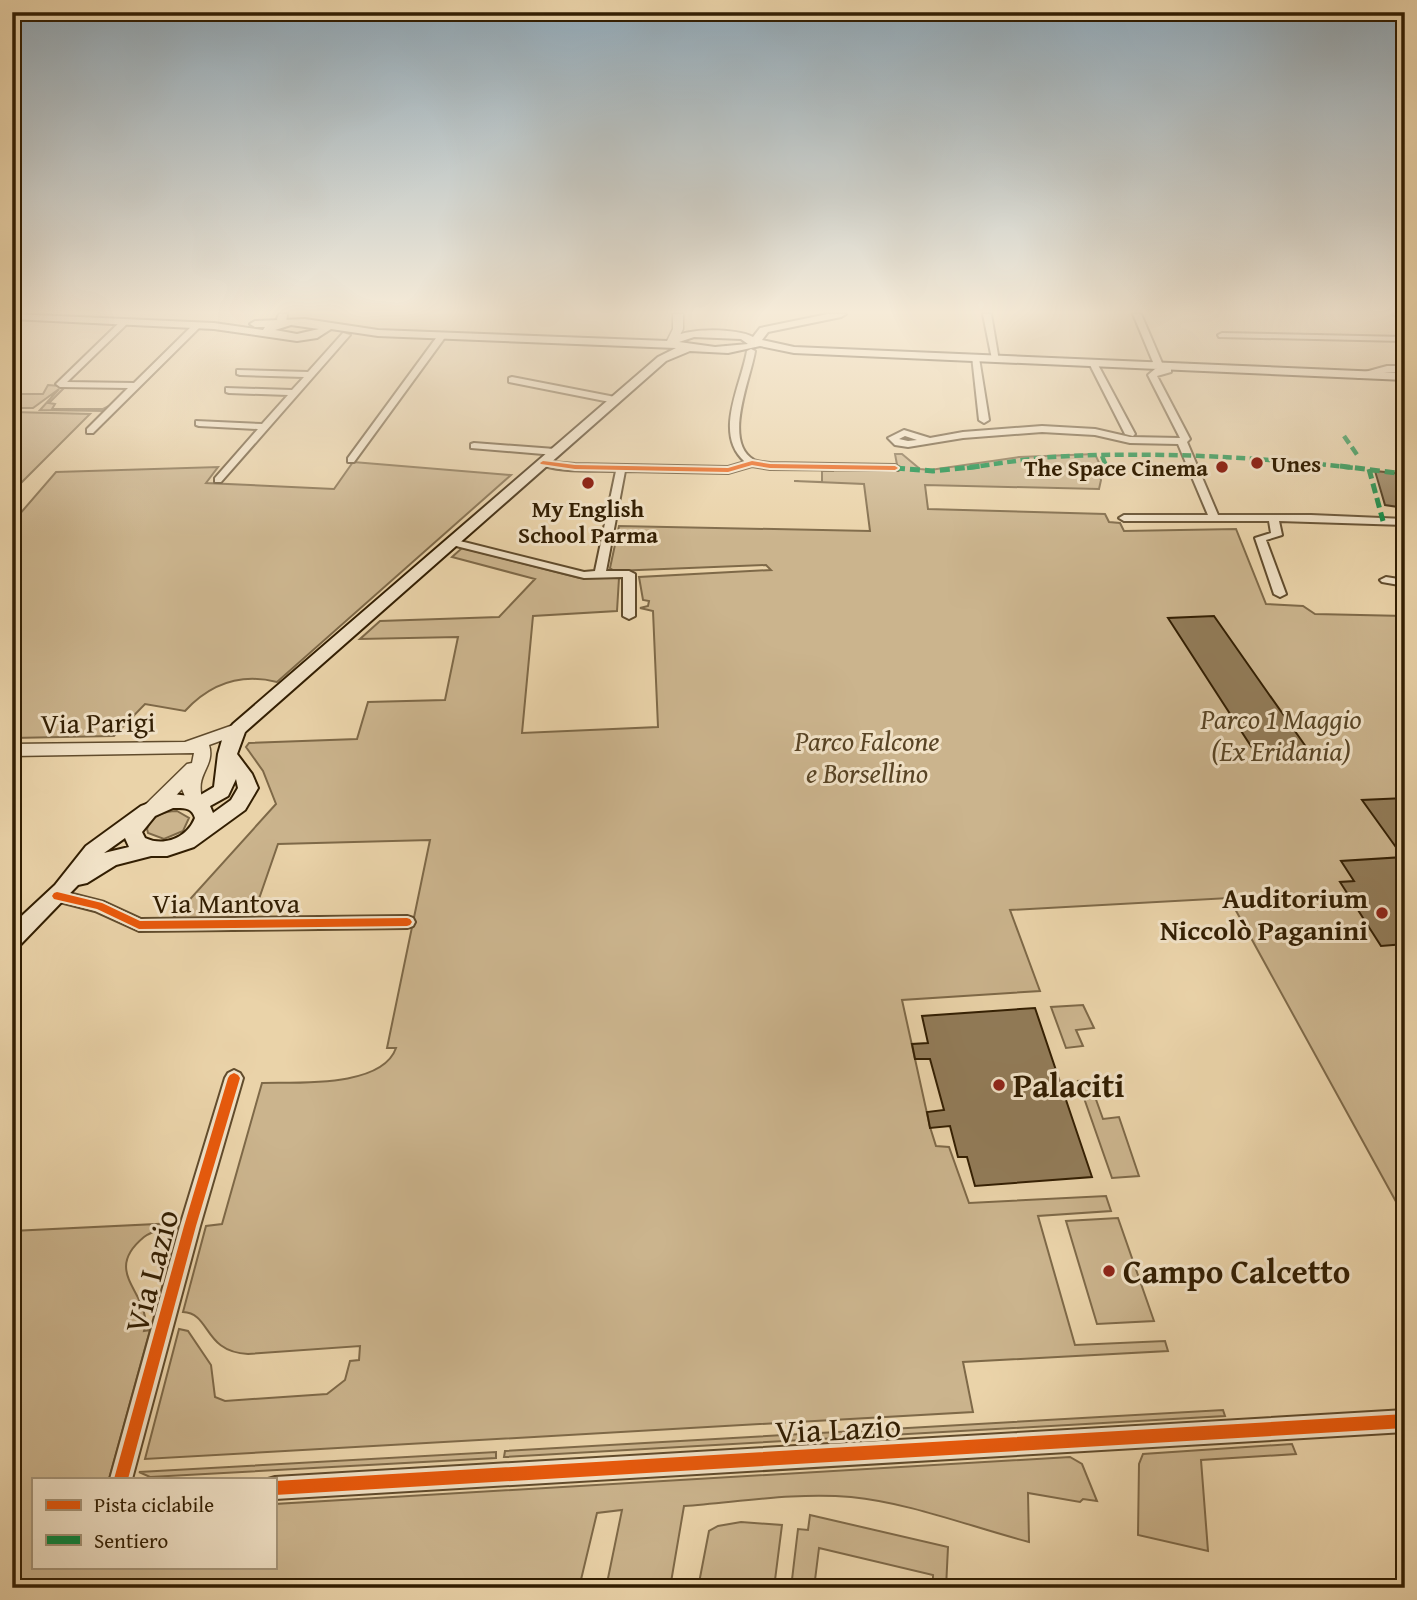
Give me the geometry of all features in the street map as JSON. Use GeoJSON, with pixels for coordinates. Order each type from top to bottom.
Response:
{"type":"FeatureCollection","features":[{"type":"Feature","properties":{"kind":"main road","name":"Via Mantova"},"geometry":{"type":"LineString","coordinates":[[12,939],[60,893],[93,851],[146,813],[173,802],[196,804],[220,795],[228,784],[229,743],[239,728],[628,389]]}},
{"type":"Feature","properties":{"kind":"main road","name":"Via Mantova"},"geometry":{"type":"LineString","coordinates":[[60,893],[110,859],[149,849],[173,847],[228,814],[244,796],[247,781],[227,754]]}},
{"type":"Feature","properties":{"kind":"main road"},"geometry":{"type":"LineString","coordinates":[[195,835],[205,818],[204,811],[196,804]]}},
{"type":"Feature","properties":{"kind":"main road","name":"Via Mantova"},"geometry":{"type":"LineString","coordinates":[[146,813],[134,825],[132,835],[137,843],[149,849]]}},
{"type":"Feature","properties":{"kind":"street"},"geometry":{"type":"LineString","coordinates":[[90,431],[133,389]]}},
{"type":"Feature","properties":{"kind":"street"},"geometry":{"type":"LineString","coordinates":[[218,480],[298,389]]}},
{"type":"Feature","properties":{"kind":"street"},"geometry":{"type":"LineString","coordinates":[[351,460],[403,389]]}},
{"type":"Feature","properties":{"kind":"street"},"geometry":{"type":"LineString","coordinates":[[557,389],[615,400]]}},
{"type":"Feature","properties":{"kind":"street"},"geometry":{"type":"LineString","coordinates":[[741,389],[732,436],[741,454],[752,463]]}},
{"type":"Feature","properties":{"kind":"street"},"geometry":{"type":"LineString","coordinates":[[980,389],[985,420]]}},
{"type":"Feature","properties":{"kind":"street"},"geometry":{"type":"LineString","coordinates":[[1106,389],[1130,434]]}},
{"type":"Feature","properties":{"kind":"street"},"geometry":{"type":"LineString","coordinates":[[1159,389],[1185,439],[1182,441],[1214,518]]}},
{"type":"Feature","properties":{"kind":"street"},"geometry":{"type":"LineString","coordinates":[[229,390],[294,393]]}},
{"type":"Feature","properties":{"kind":"street"},"geometry":{"type":"LineString","coordinates":[[199,423],[265,426]]}},
{"type":"Feature","properties":{"kind":"street"},"geometry":{"type":"LineString","coordinates":[[929,440],[1042,429],[1098,433],[1130,440],[1182,441]]}},
{"type":"Feature","properties":{"kind":"street"},"geometry":{"type":"LineString","coordinates":[[474,446],[555,452]]}},
{"type":"Feature","properties":{"kind":"street"},"geometry":{"type":"LineString","coordinates":[[543,463],[564,466],[728,470],[752,463],[769,466],[895,468]]}},
{"type":"Feature","properties":{"kind":"street"},"geometry":{"type":"LineString","coordinates":[[600,575],[621,468]]}},
{"type":"Feature","properties":{"kind":"street"},"geometry":{"type":"LineString","coordinates":[[1124,518],[1273,518],[1405,522]]}},
{"type":"Feature","properties":{"kind":"street"},"geometry":{"type":"LineString","coordinates":[[1273,518],[1277,535],[1260,538],[1280,594]]}},
{"type":"Feature","properties":{"kind":"street"},"geometry":{"type":"LineString","coordinates":[[452,541],[581,574],[629,574],[629,616]]}},
{"type":"Feature","properties":{"kind":"street"},"geometry":{"type":"LineString","coordinates":[[1386,580],[1405,583]]}},
{"type":"Feature","properties":{"kind":"street","name":"Via Parigi"},"geometry":{"type":"LineString","coordinates":[[186,747],[239,728]]}},
{"type":"Feature","properties":{"kind":"street","name":"Via Parigi"},"geometry":{"type":"LineString","coordinates":[[12,750],[202,747],[203,755],[199,763]]}},
{"type":"Feature","properties":{"kind":"street"},"geometry":{"type":"LineString","coordinates":[[196,804],[189,793],[190,780],[199,763]]}},
{"type":"Feature","properties":{"kind":"street"},"geometry":{"type":"LineString","coordinates":[[146,813],[199,763]]}},
{"type":"Feature","properties":{"kind":"street","name":"Via Mantova"},"geometry":{"type":"LineString","coordinates":[[60,893],[99,906],[139,925],[407,922]]}},
{"type":"Feature","properties":{"kind":"street","name":"Via Lazio"},"geometry":{"type":"LineString","coordinates":[[121,1478],[190,1226],[234,1078]]}},
{"type":"Feature","properties":{"kind":"street","name":"Via Lazio"},"geometry":{"type":"LineString","coordinates":[[276,1488],[1405,1421]]}},
{"type":"Feature","properties":{"kind":"green space"},"geometry":{"type":"Polygon","coordinates":[[[46,389],[63,389],[49,403],[55,404],[52,409],[103,409],[111,405],[105,411],[40,410],[59,389],[33,408],[12,408],[12,394],[43,394],[46,389]]]}},
{"type":"Feature","properties":{"kind":"green space"},"geometry":{"type":"Polygon","coordinates":[[[12,412],[90,414],[12,492],[12,412]]]}},
{"type":"Feature","properties":{"kind":"green space"},"geometry":{"type":"Polygon","coordinates":[[[895,454],[902,454],[920,469],[930,470],[1019,457],[1095,454],[1102,469],[1097,469],[1101,480],[1099,489],[925,485],[928,509],[1105,514],[1109,522],[1120,523],[1124,531],[1236,529],[1266,604],[1303,606],[1315,614],[1405,616],[1405,1218],[1229,898],[1010,910],[1040,991],[902,1000],[936,1146],[949,1147],[969,1203],[1106,1196],[1111,1211],[1038,1216],[1075,1345],[1165,1341],[1168,1351],[963,1362],[973,1412],[145,1459],[179,1329],[188,1331],[211,1365],[215,1397],[225,1401],[327,1394],[345,1380],[350,1361],[359,1360],[360,1346],[248,1354],[233,1352],[215,1340],[199,1319],[183,1312],[206,1226],[222,1224],[262,1083],[316,1082],[357,1076],[388,1061],[396,1048],[387,1048],[430,840],[278,844],[252,919],[173,918],[276,804],[263,771],[246,747],[249,743],[357,739],[368,702],[445,700],[458,637],[360,639],[380,621],[499,617],[535,579],[452,557],[462,548],[580,578],[619,578],[617,611],[533,616],[522,733],[658,727],[653,611],[640,608],[648,606],[649,601],[643,600],[639,577],[771,570],[766,565],[614,571],[610,568],[619,526],[870,531],[864,484],[794,481],[822,482],[822,471],[833,469],[898,470],[895,454]]]}},
{"type":"Feature","properties":{"kind":"green space"},"geometry":{"type":"Polygon","coordinates":[[[353,462],[511,475],[277,682],[251,679],[227,683],[205,694],[185,711],[145,704],[114,736],[12,738],[12,523],[56,472],[218,467],[206,483],[334,489],[353,462]]]}},
{"type":"Feature","properties":{"kind":"green space"},"geometry":{"type":"Polygon","coordinates":[[[177,811],[189,818],[183,831],[164,839],[148,833],[149,824],[155,818],[163,813],[177,811]]]}},
{"type":"Feature","properties":{"kind":"green space"},"geometry":{"type":"Polygon","coordinates":[[[1083,1005],[1094,1028],[1076,1030],[1083,1046],[1066,1048],[1051,1007],[1083,1005]]]}},
{"type":"Feature","properties":{"kind":"green space"},"geometry":{"type":"Polygon","coordinates":[[[1089,1080],[1103,1119],[1119,1117],[1139,1176],[1112,1178],[1078,1081],[1089,1080]]]}},
{"type":"Feature","properties":{"kind":"green space","name":"Campo Calcetto"},"geometry":{"type":"Polygon","coordinates":[[[1118,1218],[1154,1321],[1097,1324],[1066,1221],[1118,1218]]]}},
{"type":"Feature","properties":{"kind":"green space"},"geometry":{"type":"Polygon","coordinates":[[[178,1223],[144,1237],[131,1250],[126,1262],[131,1284],[142,1306],[144,1331],[150,1330],[109,1478],[32,1478],[32,1568],[276,1568],[276,1504],[1070,1457],[1082,1464],[1097,1501],[1083,1499],[1080,1502],[1028,1493],[1029,1542],[918,1510],[851,1497],[788,1497],[684,1506],[670,1588],[606,1588],[622,1510],[597,1513],[579,1588],[12,1588],[12,1231],[178,1223]]]}},
{"type":"Feature","properties":{"kind":"green space"},"geometry":{"type":"Polygon","coordinates":[[[1223,1410],[1225,1416],[504,1457],[505,1451],[1223,1410]]]}},
{"type":"Feature","properties":{"kind":"green space"},"geometry":{"type":"Polygon","coordinates":[[[1292,1444],[1296,1454],[1201,1460],[1208,1551],[1138,1535],[1139,1464],[1143,1454],[1292,1444]]]}},
{"type":"Feature","properties":{"kind":"green space"},"geometry":{"type":"Polygon","coordinates":[[[496,1452],[496,1458],[150,1477],[139,1472],[496,1452]]]}},
{"type":"Feature","properties":{"kind":"green space"},"geometry":{"type":"Polygon","coordinates":[[[810,1515],[948,1547],[946,1588],[933,1588],[933,1575],[819,1548],[814,1588],[791,1588],[798,1529],[808,1530],[810,1515]]]}},
{"type":"Feature","properties":{"kind":"green space"},"geometry":{"type":"Polygon","coordinates":[[[741,1522],[782,1525],[774,1588],[698,1588],[709,1531],[718,1526],[741,1522]]]}},
{"type":"Feature","properties":{"kind":"building"},"geometry":{"type":"Polygon","coordinates":[[[1375,471],[1405,474],[1405,508],[1385,505],[1375,471]]]}},
{"type":"Feature","properties":{"kind":"building"},"geometry":{"type":"Polygon","coordinates":[[[1214,616],[1309,751],[1256,754],[1168,618],[1214,616]]]}},
{"type":"Feature","properties":{"kind":"building","name":"Auditorium Niccolò Paganini"},"geometry":{"type":"Polygon","coordinates":[[[1405,798],[1405,944],[1381,946],[1340,882],[1354,881],[1341,861],[1403,857],[1362,800],[1405,798]]]}},
{"type":"Feature","properties":{"kind":"building","name":"Palaciti"},"geometry":{"type":"Polygon","coordinates":[[[1035,1008],[1092,1177],[975,1186],[967,1157],[958,1157],[950,1126],[930,1128],[927,1112],[944,1110],[930,1059],[915,1059],[912,1044],[928,1043],[922,1016],[1035,1008]]]}},
{"type":"Feature","properties":{"kind":"marked path"},"geometry":{"type":"LineString","coordinates":[[1344,436],[1358,456]]}},
{"type":"Feature","properties":{"kind":"marked path"},"geometry":{"type":"LineString","coordinates":[[1102,456],[1107,469]]}},
{"type":"Feature","properties":{"kind":"marked path"},"geometry":{"type":"LineString","coordinates":[[895,468],[933,471],[1035,458],[1142,456],[1273,460],[1405,474]]}},
{"type":"Feature","properties":{"kind":"marked path"},"geometry":{"type":"LineString","coordinates":[[1369,469],[1383,521]]}},
{"type":"Feature","properties":{"kind":"cycle path"},"geometry":{"type":"LineString","coordinates":[[543,463],[575,467],[728,470],[752,463],[770,466],[895,468]]}},
{"type":"Feature","properties":{"kind":"cycle path"},"geometry":{"type":"LineString","coordinates":[[57,896],[99,906],[139,925],[407,922]]}},
{"type":"Feature","properties":{"kind":"cycle path"},"geometry":{"type":"LineString","coordinates":[[121,1478],[190,1226],[234,1078]]}},
{"type":"Feature","properties":{"kind":"cycle path"},"geometry":{"type":"LineString","coordinates":[[276,1488],[1405,1421]]}},
{"type":"Feature","properties":{"kind":"place","name":"Unes"},"geometry":{"type":"Point","coordinates":[1257,463]}},
{"type":"Feature","properties":{"kind":"place","name":"The Space Cinema"},"geometry":{"type":"Point","coordinates":[1222,467]}},
{"type":"Feature","properties":{"kind":"place","name":"My English School Parma"},"geometry":{"type":"Point","coordinates":[588,483]}},
{"type":"Feature","properties":{"kind":"place","name":"Auditorium Niccolò Paganini"},"geometry":{"type":"Point","coordinates":[1382,913]}},
{"type":"Feature","properties":{"kind":"place","name":"Palaciti"},"geometry":{"type":"Point","coordinates":[999,1085]}},
{"type":"Feature","properties":{"kind":"place","name":"Campo Calcetto"},"geometry":{"type":"Point","coordinates":[1109,1271]}},
{"type":"Feature","properties":{"kind":"park label","name":"Parco 1 Maggio (Ex Eridania)"},"geometry":{"type":"Point","coordinates":[1281,734]}},
{"type":"Feature","properties":{"kind":"park label","name":"Parco Falcone e Borsellino"},"geometry":{"type":"Point","coordinates":[867,756]}}]}
